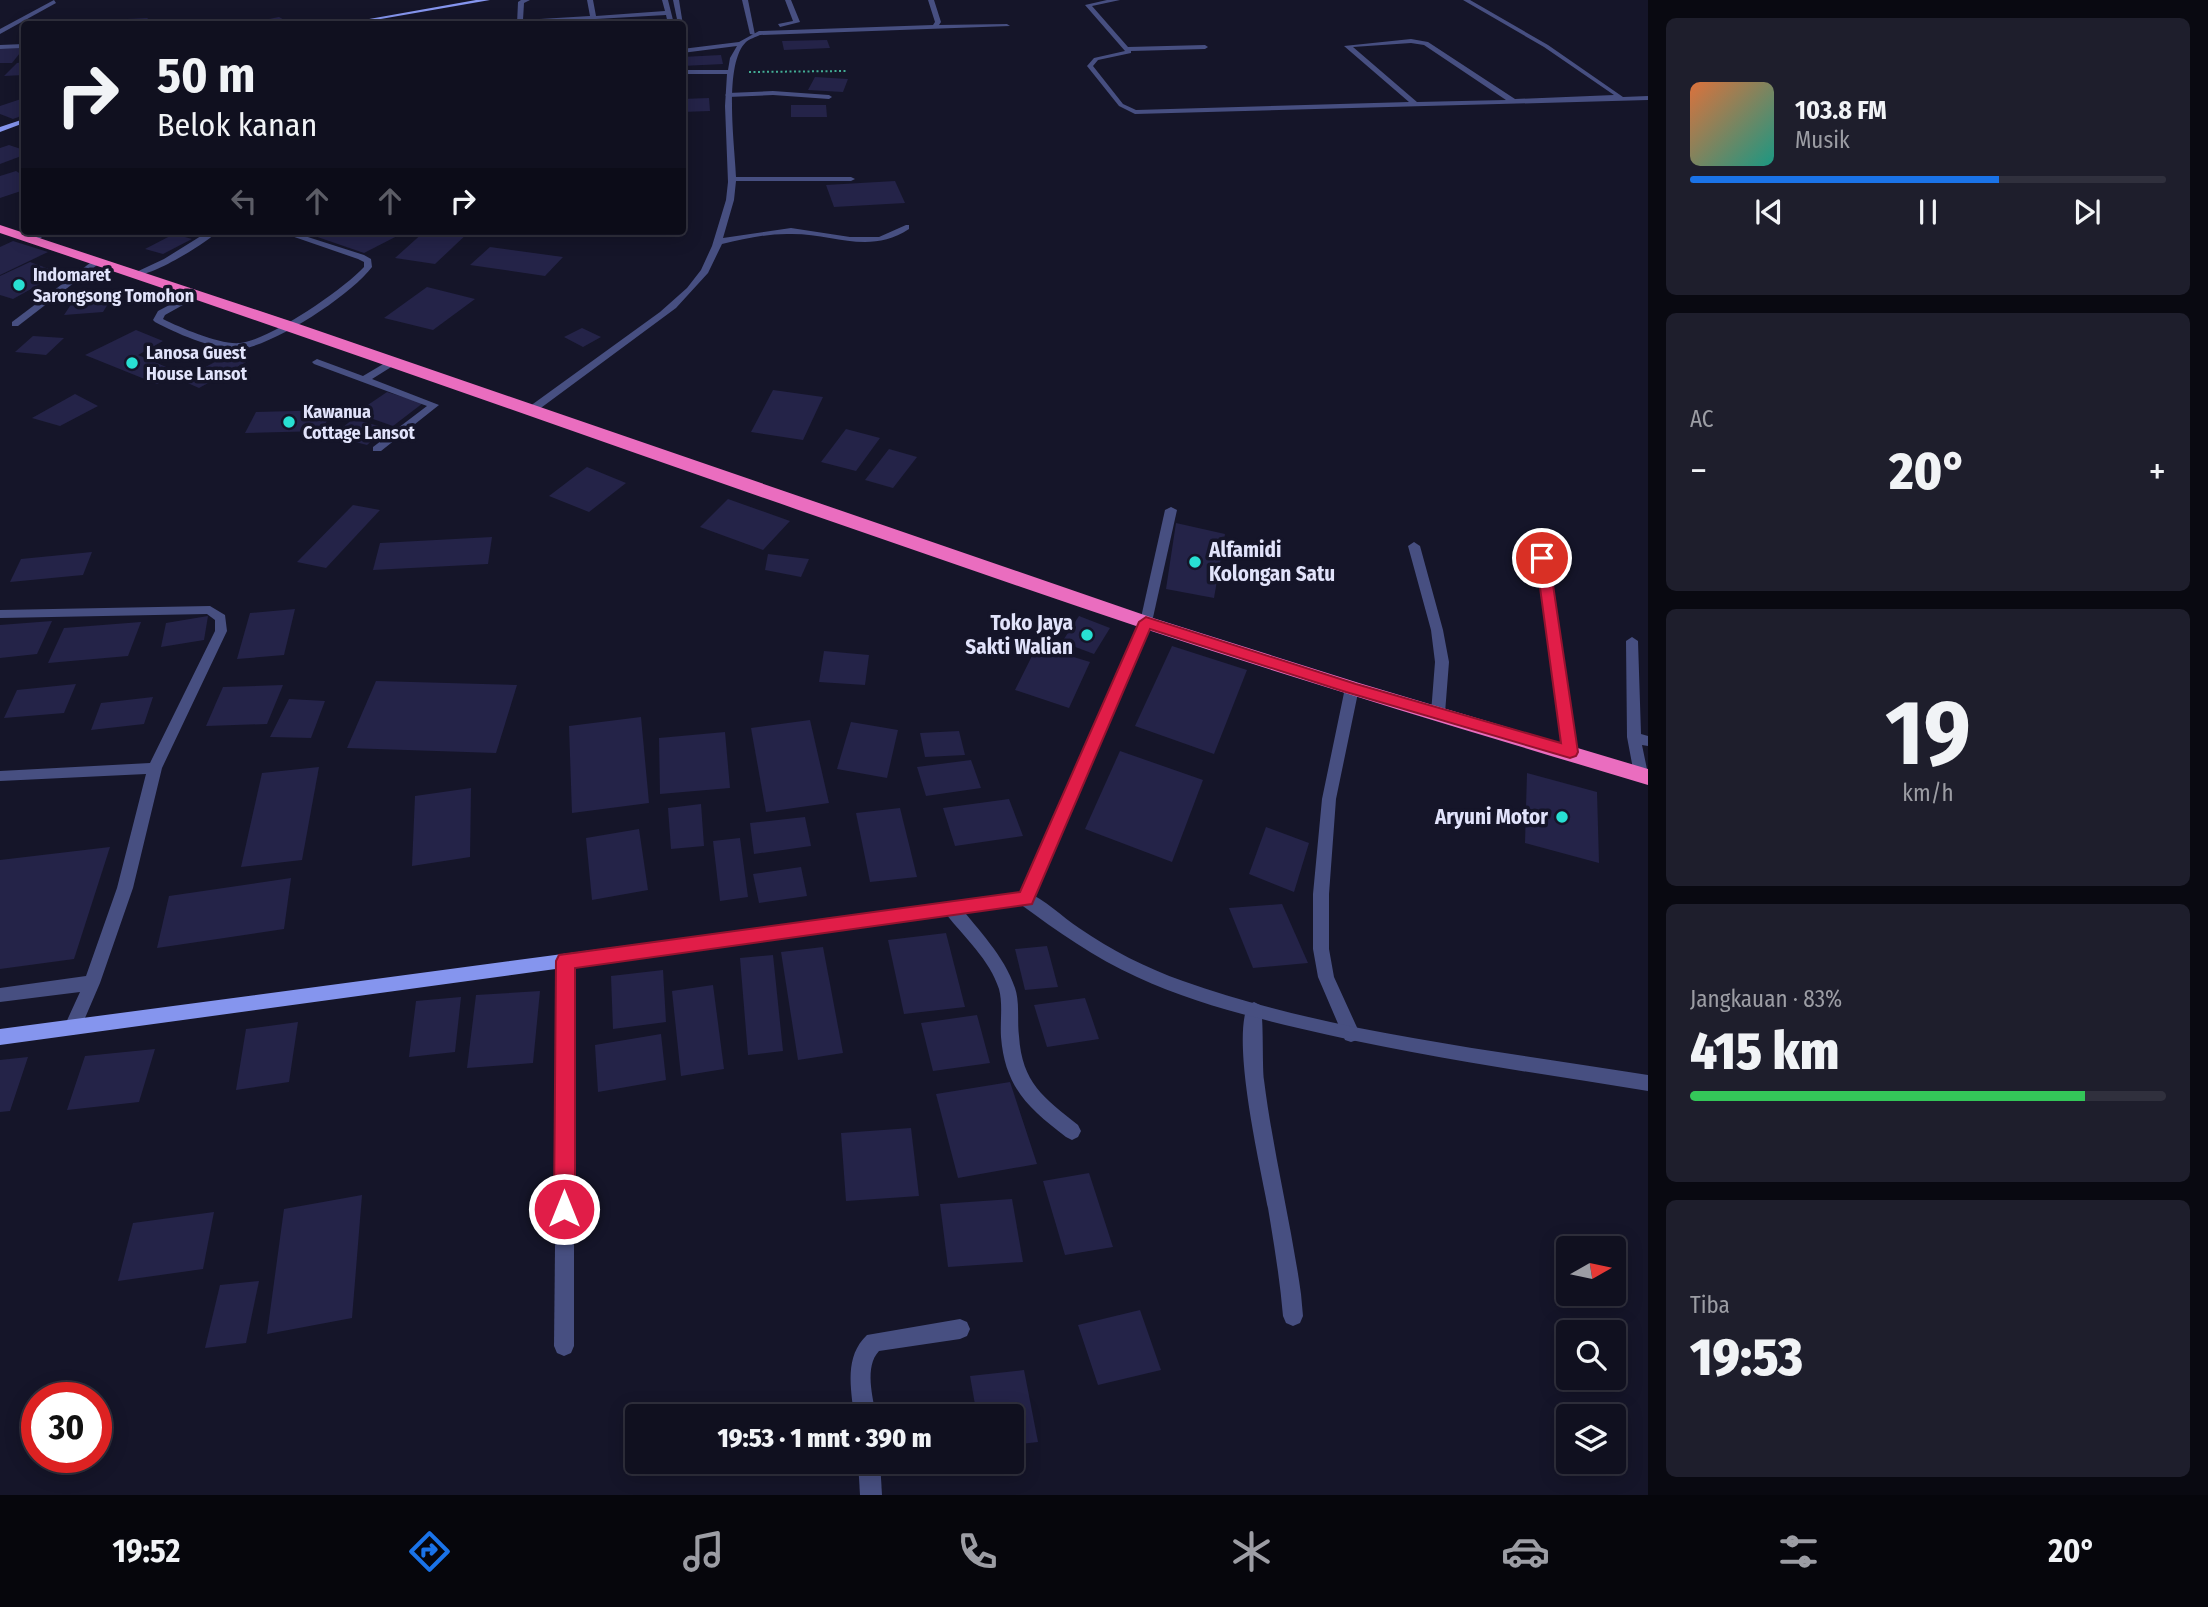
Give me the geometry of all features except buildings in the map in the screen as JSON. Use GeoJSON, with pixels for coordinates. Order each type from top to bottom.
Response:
{"type":"FeatureCollection","features":[{"type":"Feature","properties":{"kind":"highway"},"geometry":{"type":"LineString","coordinates":[[0,229],[21,233]]}},
{"type":"Feature","properties":{"kind":"highway"},"geometry":{"type":"LineString","coordinates":[[38,236],[97,262],[288,325],[530,411],[1146,622],[1352,688],[1644,775]]}},
{"type":"Feature","properties":{"kind":"street"},"geometry":{"type":"LineString","coordinates":[[362,21],[487,0]]}},
{"type":"Feature","properties":{"kind":"street"},"geometry":{"type":"LineString","coordinates":[[520,21],[521,2],[527,0]]}},
{"type":"Feature","properties":{"kind":"street"},"geometry":{"type":"LineString","coordinates":[[590,0],[594,21],[668,13]]}},
{"type":"Feature","properties":{"kind":"street"},"geometry":{"type":"LineString","coordinates":[[665,0],[670,21]]}},
{"type":"Feature","properties":{"kind":"street"},"geometry":{"type":"LineString","coordinates":[[676,0],[680,21]]}},
{"type":"Feature","properties":{"kind":"street"},"geometry":{"type":"LineString","coordinates":[[746,0],[752,34]]}},
{"type":"Feature","properties":{"kind":"street"},"geometry":{"type":"LineString","coordinates":[[766,25],[788,25],[797,22],[788,0]]}},
{"type":"Feature","properties":{"kind":"street"},"geometry":{"type":"LineString","coordinates":[[932,0],[938,22],[935,27]]}},
{"type":"Feature","properties":{"kind":"street"},"geometry":{"type":"LineString","coordinates":[[1116,0],[1088,5],[1129,52],[1125,55],[1096,59],[1090,66],[1122,105],[1135,112],[1648,98]]}},
{"type":"Feature","properties":{"kind":"street"},"geometry":{"type":"LineString","coordinates":[[1465,0],[1615,91],[1620,96],[1615,99]]}},
{"type":"Feature","properties":{"kind":"street"},"geometry":{"type":"LineString","coordinates":[[0,32],[54,2]]}},
{"type":"Feature","properties":{"kind":"street"},"geometry":{"type":"LineString","coordinates":[[530,411],[684,297],[706,269],[731,198],[734,178],[728,95],[733,56],[740,44],[752,34],[1007,26]]}},
{"type":"Feature","properties":{"kind":"street"},"geometry":{"type":"LineString","coordinates":[[1415,104],[1347,46],[1411,41],[1426,43],[1514,102]]}},
{"type":"Feature","properties":{"kind":"street"},"geometry":{"type":"LineString","coordinates":[[686,51],[740,44]]}},
{"type":"Feature","properties":{"kind":"street"},"geometry":{"type":"LineString","coordinates":[[0,47],[21,46]]}},
{"type":"Feature","properties":{"kind":"street"},"geometry":{"type":"LineString","coordinates":[[1126,50],[1205,47]]}},
{"type":"Feature","properties":{"kind":"street"},"geometry":{"type":"LineString","coordinates":[[686,72],[730,72]]}},
{"type":"Feature","properties":{"kind":"street"},"geometry":{"type":"LineString","coordinates":[[728,95],[773,93],[829,97]]}},
{"type":"Feature","properties":{"kind":"street"},"geometry":{"type":"LineString","coordinates":[[0,130],[21,122]]}},
{"type":"Feature","properties":{"kind":"street"},"geometry":{"type":"LineString","coordinates":[[734,178],[851,179]]}},
{"type":"Feature","properties":{"kind":"street"},"geometry":{"type":"LineString","coordinates":[[716,242],[794,230],[857,240],[873,239],[898,234],[906,227]]}},
{"type":"Feature","properties":{"kind":"street"},"geometry":{"type":"LineString","coordinates":[[136,274],[167,261],[209,235]]}},
{"type":"Feature","properties":{"kind":"street"},"geometry":{"type":"LineString","coordinates":[[196,294],[160,313],[158,320],[236,345],[254,342],[288,325],[357,280],[368,267],[368,261],[361,257],[293,235]]}},
{"type":"Feature","properties":{"kind":"street"},"geometry":{"type":"LineString","coordinates":[[15,324],[97,262]]}},
{"type":"Feature","properties":{"kind":"street"},"geometry":{"type":"LineString","coordinates":[[317,362],[434,405],[377,449]]}},
{"type":"Feature","properties":{"kind":"street"},"geometry":{"type":"LineString","coordinates":[[364,380],[393,362]]}},
{"type":"Feature","properties":{"kind":"street"},"geometry":{"type":"LineString","coordinates":[[1026,899],[1146,622],[1171,510]]}},
{"type":"Feature","properties":{"kind":"street"},"geometry":{"type":"LineString","coordinates":[[1414,546],[1437,630],[1442,662],[1438,713]]}},
{"type":"Feature","properties":{"kind":"street"},"geometry":{"type":"LineString","coordinates":[[1542,558],[1570,752]]}},
{"type":"Feature","properties":{"kind":"street"},"geometry":{"type":"LineString","coordinates":[[0,614],[210,610],[221,618],[220,631],[155,768],[125,888],[92,984],[73,1027]]}},
{"type":"Feature","properties":{"kind":"street"},"geometry":{"type":"LineString","coordinates":[[1632,641],[1644,775]]}},
{"type":"Feature","properties":{"kind":"street"},"geometry":{"type":"LineString","coordinates":[[1351,1034],[1332,996],[1321,949],[1321,894],[1329,799],[1352,688]]}},
{"type":"Feature","properties":{"kind":"street"},"geometry":{"type":"LineString","coordinates":[[0,776],[155,768]]}},
{"type":"Feature","properties":{"kind":"street"},"geometry":{"type":"LineString","coordinates":[[0,1037],[1026,899],[1074,935],[1122,963],[1165,983],[1254,1010],[1351,1034],[1648,1083]]}},
{"type":"Feature","properties":{"kind":"street"},"geometry":{"type":"LineString","coordinates":[[952,909],[1000,974],[1007,989],[1015,1075],[1040,1106],[1072,1130]]}},
{"type":"Feature","properties":{"kind":"street"},"geometry":{"type":"LineString","coordinates":[[564,1346],[566,961]]}},
{"type":"Feature","properties":{"kind":"street"},"geometry":{"type":"LineString","coordinates":[[0,995],[92,984]]}},
{"type":"Feature","properties":{"kind":"street"},"geometry":{"type":"LineString","coordinates":[[1254,1010],[1250,1039],[1255,1088],[1289,1275],[1293,1316]]}},
{"type":"Feature","properties":{"kind":"street"},"geometry":{"type":"LineString","coordinates":[[864,1404],[862,1356],[868,1346],[874,1342],[960,1329]]}},
{"type":"Feature","properties":{"kind":"street"},"geometry":{"type":"LineString","coordinates":[[870,1474],[871,1495]]}},
{"type":"Feature","properties":{"kind":"path"},"geometry":{"type":"LineString","coordinates":[[730,72],[846,71]]}},
{"type":"Feature","properties":{"kind":"place","name":"Indomaret Sarongsong Tomohon"},"geometry":{"type":"Point","coordinates":[19,285]}},
{"type":"Feature","properties":{"kind":"place","name":"Lanosa Guest House Lansot"},"geometry":{"type":"Point","coordinates":[132,363]}},
{"type":"Feature","properties":{"kind":"place","name":"Kawanua Cottage Lansot"},"geometry":{"type":"Point","coordinates":[289,422]}},
{"type":"Feature","properties":{"kind":"place","name":"Alfamidi Kolongan Satu"},"geometry":{"type":"Point","coordinates":[1195,562]}},
{"type":"Feature","properties":{"kind":"place","name":"Toko Jaya Sakti Walian"},"geometry":{"type":"Point","coordinates":[1087,635]}},
{"type":"Feature","properties":{"kind":"place","name":"Aryuni Motor"},"geometry":{"type":"Point","coordinates":[1562,817]}},
{"type":"Feature","properties":{"kind":"route"},"geometry":{"type":"LineString","coordinates":[[564,1209],[566,961],[1026,899],[1146,622],[1352,688],[1570,752],[1542,558]]}}]}
